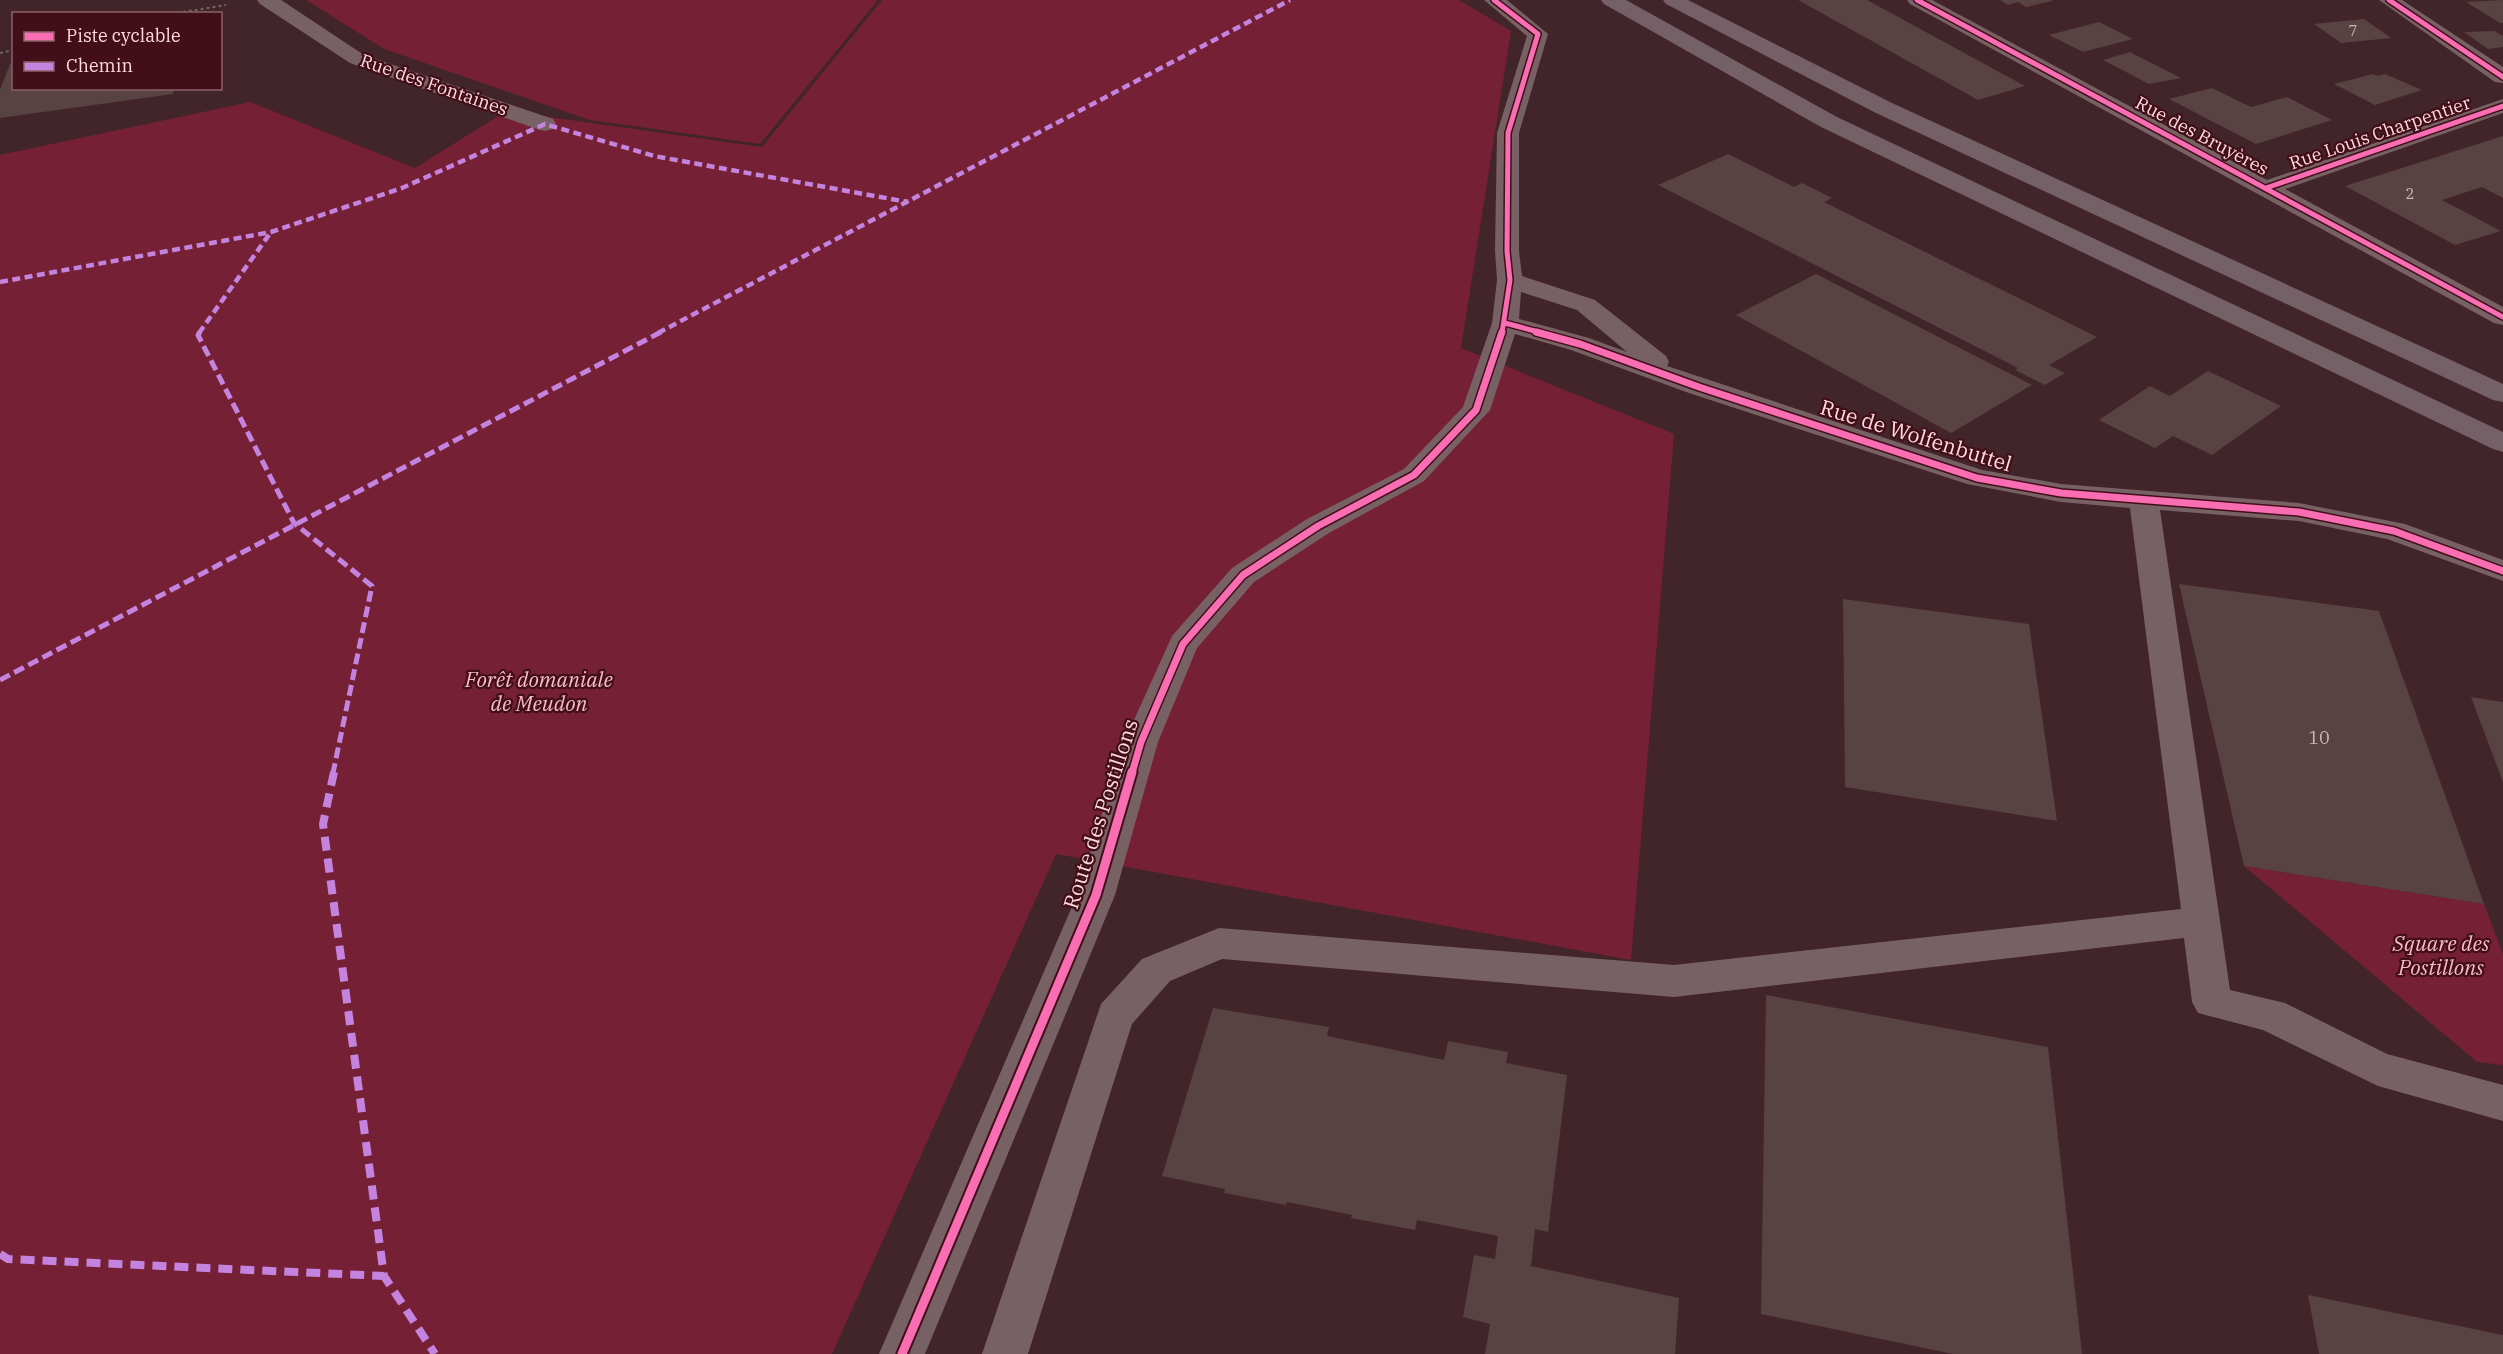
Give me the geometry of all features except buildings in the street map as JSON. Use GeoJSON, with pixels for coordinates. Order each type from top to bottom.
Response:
{"type":"FeatureCollection","features":[{"type":"Feature","properties":{"kind":"highway"},"geometry":{"type":"LineString","coordinates":[[1611,0],[1829,123],[2503,443]]}},
{"type":"Feature","properties":{"kind":"highway"},"geometry":{"type":"LineString","coordinates":[[1673,0],[1884,108],[2503,394]]}},
{"type":"Feature","properties":{"kind":"street","name":"Rue des Fontaines"},"geometry":{"type":"LineString","coordinates":[[267,0],[357,59],[545,124]]}},
{"type":"Feature","properties":{"kind":"street","name":"Route des Postillons"},"geometry":{"type":"LineString","coordinates":[[902,1354],[1096,895],[1142,742],[1183,644],[1243,574],[1318,526],[1414,475],[1476,410],[1505,323],[1510,280],[1507,251],[1508,133],[1538,34],[1494,0]]}},
{"type":"Feature","properties":{"kind":"street","name":"Rue des Bruyères"},"geometry":{"type":"LineString","coordinates":[[1917,0],[2503,317]]}},
{"type":"Feature","properties":{"kind":"street"},"geometry":{"type":"LineString","coordinates":[[2389,0],[2503,77]]}},
{"type":"Feature","properties":{"kind":"street"},"geometry":{"type":"LineString","coordinates":[[334,70],[357,59]]}},
{"type":"Feature","properties":{"kind":"street","name":"Rue Louis Charpentier"},"geometry":{"type":"LineString","coordinates":[[2266,188],[2503,106]]}},
{"type":"Feature","properties":{"kind":"street","name":"Rue de Wolfenbuttel"},"geometry":{"type":"LineString","coordinates":[[1510,280],[1586,305],[1647,357],[1699,387]]}},
{"type":"Feature","properties":{"kind":"street","name":"Rue de Wolfenbuttel"},"geometry":{"type":"LineString","coordinates":[[1505,323],[1580,344],[1699,387],[1977,478],[2061,493],[2299,512],[2394,531],[2503,571]]}},
{"type":"Feature","properties":{"kind":"street"},"geometry":{"type":"LineString","coordinates":[[2144,501],[2212,1002],[2271,1015],[2378,1069],[2503,1102]]}},
{"type":"Feature","properties":{"kind":"street"},"geometry":{"type":"LineString","coordinates":[[1005,1354],[1115,1016],[1156,970],[1219,943],[1674,981],[2129,928],[2201,922]]}},
{"type":"Feature","properties":{"kind":"path"},"geometry":{"type":"LineString","coordinates":[[190,12],[231,4]]}},
{"type":"Feature","properties":{"kind":"green space"},"geometry":{"type":"Polygon","coordinates":[[[306,0],[878,0],[760,144],[590,120],[384,49],[306,0]]]}},
{"type":"Feature","properties":{"kind":"green space","name":"Forêt domaniale de Meudon"},"geometry":{"type":"Polygon","coordinates":[[[882,0],[1459,0],[1511,31],[1461,348],[1674,434],[1631,960],[1056,854],[832,1354],[0,1354],[0,155],[250,102],[415,168],[506,111],[762,147],[882,0]]]}},
{"type":"Feature","properties":{"kind":"green space","name":"Square des Postillons"},"geometry":{"type":"Polygon","coordinates":[[[2244,866],[2484,904],[2503,954],[2503,1065],[2477,1062],[2244,866]]]}},
{"type":"Feature","properties":{"kind":"marked path"},"geometry":{"type":"LineString","coordinates":[[0,680],[1290,0]]}},
{"type":"Feature","properties":{"kind":"marked path"},"geometry":{"type":"LineString","coordinates":[[0,282],[271,232],[402,188],[545,124],[654,156],[908,202]]}},
{"type":"Feature","properties":{"kind":"marked path"},"geometry":{"type":"LineString","coordinates":[[271,232],[198,335],[294,523],[372,586],[323,824],[384,1276],[435,1354]]}},
{"type":"Feature","properties":{"kind":"marked path"},"geometry":{"type":"LineString","coordinates":[[0,1254],[8,1259],[384,1276]]}},
{"type":"Feature","properties":{"kind":"cycle path"},"geometry":{"type":"LineString","coordinates":[[902,1354],[1096,895],[1141,742],[1183,644],[1243,575],[1318,526],[1414,475],[1476,410],[1505,323],[1510,280],[1507,251],[1508,133],[1538,34],[1494,0]]}},
{"type":"Feature","properties":{"kind":"cycle path"},"geometry":{"type":"LineString","coordinates":[[1917,0],[2503,317]]}},
{"type":"Feature","properties":{"kind":"cycle path"},"geometry":{"type":"LineString","coordinates":[[2389,0],[2503,77]]}},
{"type":"Feature","properties":{"kind":"cycle path"},"geometry":{"type":"LineString","coordinates":[[2266,188],[2503,106]]}},
{"type":"Feature","properties":{"kind":"cycle path"},"geometry":{"type":"LineString","coordinates":[[1505,323],[1580,344],[1699,387],[1977,478],[2061,493],[2299,512],[2394,531],[2503,571]]}}]}
